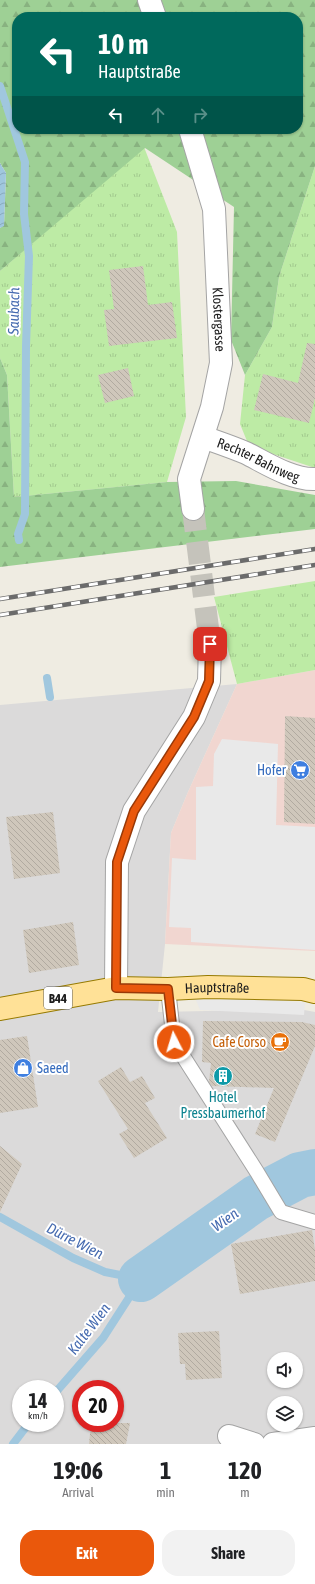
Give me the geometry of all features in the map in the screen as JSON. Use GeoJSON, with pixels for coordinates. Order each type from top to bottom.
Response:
{"type":"FeatureCollection","features":[{"type":"Feature","properties":{"kind":"main road","name":"Hauptstraße"},"geometry":{"type":"LineString","coordinates":[[0,1009],[116,988],[168,989],[232,987],[303,989],[315,992]]}},
{"type":"Feature","properties":{"kind":"street"},"geometry":{"type":"LineString","coordinates":[[149,0],[153,12]]}},
{"type":"Feature","properties":{"kind":"street","name":"Klostergasse"},"geometry":{"type":"LineString","coordinates":[[192,134],[214,209],[221,363],[212,406],[189,479],[193,509]]}},
{"type":"Feature","properties":{"kind":"street","name":"Rechter Bahnweg"},"geometry":{"type":"LineString","coordinates":[[203,437],[245,453],[284,472],[315,479]]}},
{"type":"Feature","properties":{"kind":"street"},"geometry":{"type":"LineString","coordinates":[[116,988],[117,862],[134,811],[197,710],[209,681],[210,644]]}},
{"type":"Feature","properties":{"kind":"street"},"geometry":{"type":"LineString","coordinates":[[229,1436],[254,1444]]}},
{"type":"Feature","properties":{"kind":"street"},"geometry":{"type":"LineString","coordinates":[[274,1444],[315,1438]]}},
{"type":"Feature","properties":{"kind":"lane"},"geometry":{"type":"LineString","coordinates":[[168,989],[174,1042],[281,1212],[315,1222]]}},
{"type":"Feature","properties":{"kind":"shaded area"},"geometry":{"type":"Polygon","coordinates":[[[315,670],[315,951],[165,944],[171,833],[237,684],[315,670]]]}},
{"type":"Feature","properties":{"kind":"shaded area"},"geometry":{"type":"Polygon","coordinates":[[[237,684],[171,833],[165,944],[158,1012],[299,1009],[315,1012],[315,1444],[0,1444],[0,705],[237,684]]]}},
{"type":"Feature","properties":{"kind":"shaded area"},"geometry":{"type":"Polygon","coordinates":[[[222,739],[278,744],[276,825],[315,827],[315,950],[191,942],[191,928],[169,927],[172,858],[196,860],[196,787],[213,786],[214,754],[222,739]]]}},
{"type":"Feature","properties":{"kind":"shaded area"},"geometry":{"type":"Polygon","coordinates":[[[196,1000],[271,1000],[305,1003],[304,1015],[200,1010],[196,1000]]]}},
{"type":"Feature","properties":{"kind":"green space"},"geometry":{"type":"Polygon","coordinates":[[[0,0],[315,0],[315,166],[279,277],[272,327],[245,375],[231,340],[234,207],[145,148],[0,271],[0,228],[4,225],[6,173],[0,163],[0,0]]]}},
{"type":"Feature","properties":{"kind":"green space"},"geometry":{"type":"Polygon","coordinates":[[[144,147],[177,232],[186,417],[167,482],[14,497],[7,375],[0,358],[0,271],[144,147]]]}},
{"type":"Feature","properties":{"kind":"green space"},"geometry":{"type":"Polygon","coordinates":[[[315,166],[315,468],[249,446],[240,424],[245,375],[272,327],[279,277],[315,166]]]}},
{"type":"Feature","properties":{"kind":"green space"},"geometry":{"type":"Polygon","coordinates":[[[0,358],[7,375],[14,497],[167,482],[236,481],[315,495],[315,529],[0,567],[0,358]]]}},
{"type":"Feature","properties":{"kind":"green space"},"geometry":{"type":"Polygon","coordinates":[[[315,581],[315,670],[237,684],[214,597],[315,581]]]}},
{"type":"Feature","properties":{"kind":"water"},"geometry":{"type":"Polygon","coordinates":[[[0,163],[6,173],[4,226],[0,228],[0,163]]]}},
{"type":"Feature","properties":{"kind":"building"},"geometry":{"type":"Polygon","coordinates":[[[143,266],[148,305],[172,302],[177,338],[109,346],[104,310],[114,309],[109,270],[143,266]]]}},
{"type":"Feature","properties":{"kind":"building"},"geometry":{"type":"Polygon","coordinates":[[[307,343],[315,344],[315,398],[309,423],[254,410],[263,374],[298,383],[307,343]]]}},
{"type":"Feature","properties":{"kind":"building"},"geometry":{"type":"Polygon","coordinates":[[[128,368],[134,396],[105,403],[98,375],[128,368]]]}},
{"type":"Feature","properties":{"kind":"building","name":"Hofer"},"geometry":{"type":"Polygon","coordinates":[[[285,716],[315,718],[315,824],[284,822],[285,716]]]}},
{"type":"Feature","properties":{"kind":"building"},"geometry":{"type":"Polygon","coordinates":[[[53,812],[60,873],[14,879],[6,817],[53,812]]]}},
{"type":"Feature","properties":{"kind":"building"},"geometry":{"type":"Polygon","coordinates":[[[73,922],[79,965],[29,973],[23,930],[73,922]]]}},
{"type":"Feature","properties":{"kind":"building","name":"Hotel Pressbaumerhof"},"geometry":{"type":"Polygon","coordinates":[[[203,1021],[302,1022],[315,1025],[315,1046],[275,1142],[255,1134],[274,1088],[212,1086],[209,1082],[211,1063],[202,1062],[203,1021]]]}},
{"type":"Feature","properties":{"kind":"building"},"geometry":{"type":"Polygon","coordinates":[[[27,1036],[38,1107],[0,1113],[0,1040],[27,1036]]]}},
{"type":"Feature","properties":{"kind":"building"},"geometry":{"type":"Polygon","coordinates":[[[121,1067],[130,1082],[142,1076],[155,1098],[145,1103],[167,1138],[134,1158],[119,1134],[128,1129],[98,1081],[121,1067]]]}},
{"type":"Feature","properties":{"kind":"building"},"geometry":{"type":"Polygon","coordinates":[[[0,1146],[22,1164],[0,1212],[0,1146]]]}},
{"type":"Feature","properties":{"kind":"building"},"geometry":{"type":"Polygon","coordinates":[[[312,1230],[315,1250],[315,1281],[240,1294],[231,1244],[312,1230]]]}},
{"type":"Feature","properties":{"kind":"building"},"geometry":{"type":"Polygon","coordinates":[[[219,1331],[222,1378],[186,1380],[185,1364],[180,1364],[178,1333],[219,1331]]]}},
{"type":"Feature","properties":{"kind":"building"},"geometry":{"type":"Polygon","coordinates":[[[124,1423],[130,1423],[126,1444],[89,1444],[90,1432],[124,1432],[124,1423]]]}},
{"type":"Feature","properties":{"kind":"waterway","name":"Saubach"},"geometry":{"type":"LineString","coordinates":[[0,86],[12,122]]}},
{"type":"Feature","properties":{"kind":"waterway","name":"Saubach"},"geometry":{"type":"LineString","coordinates":[[16,134],[25,162],[24,214],[29,256],[26,346],[25,514],[18,534],[19,540]]}},
{"type":"Feature","properties":{"kind":"waterway","name":"Saubach"},"geometry":{"type":"LineString","coordinates":[[47,678],[50,697]]}},
{"type":"Feature","properties":{"kind":"waterway","name":"Wien"},"geometry":{"type":"LineString","coordinates":[[141,1279],[256,1198],[300,1175],[315,1172]]}},
{"type":"Feature","properties":{"kind":"waterway","name":"Dürre Wien"},"geometry":{"type":"LineString","coordinates":[[0,1217],[73,1258],[105,1272],[141,1279],[103,1338],[64,1383]]}},
{"type":"Feature","properties":{"kind":"waterway","name":"Kalte Wien"},"geometry":{"type":"LineString","coordinates":[[13,1444],[22,1432]]}},
{"type":"Feature","properties":{"kind":"tunnel"},"geometry":{"type":"LineString","coordinates":[[193,509],[210,644]]}},
{"type":"Feature","properties":{"kind":"railway"},"geometry":{"type":"LineString","coordinates":[[0,599],[315,549]]}},
{"type":"Feature","properties":{"kind":"railway"},"geometry":{"type":"LineString","coordinates":[[0,615],[315,565]]}},
{"type":"Feature","properties":{"kind":"place","name":"Hofer"},"geometry":{"type":"Point","coordinates":[300,770]}},
{"type":"Feature","properties":{"kind":"place","name":"Cafe Corso"},"geometry":{"type":"Point","coordinates":[280,1042]}},
{"type":"Feature","properties":{"kind":"place","name":"Saeed"},"geometry":{"type":"Point","coordinates":[23,1068]}},
{"type":"Feature","properties":{"kind":"place","name":"Hotel Pressbaumerhof"},"geometry":{"type":"Point","coordinates":[223,1076]}},
{"type":"Feature","properties":{"kind":"route"},"geometry":{"type":"LineString","coordinates":[[174,1042],[168,989],[116,988],[117,862],[134,811],[194,717],[209,681],[210,644]]}}]}
